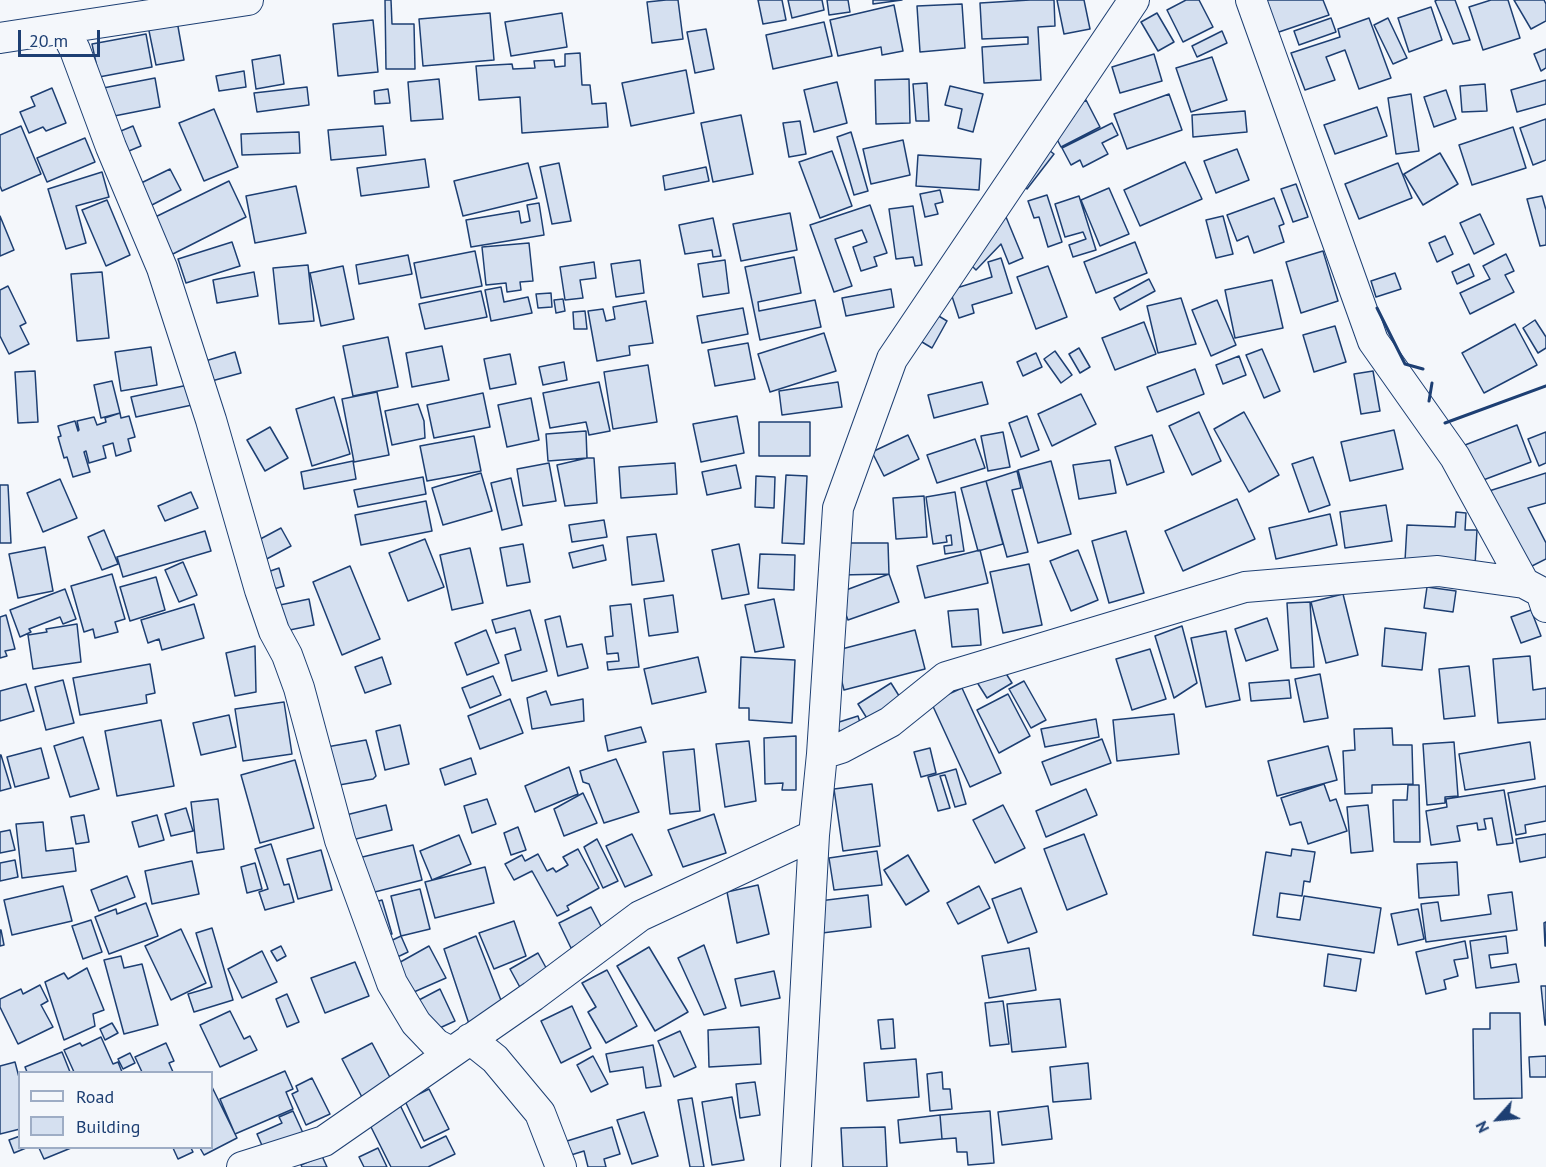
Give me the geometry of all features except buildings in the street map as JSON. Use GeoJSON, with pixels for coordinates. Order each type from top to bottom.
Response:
{"type":"FeatureCollection","features":[{"type":"Feature","properties":{"kind":"street"},"geometry":{"type":"LineString","coordinates":[[0,38],[248,0]]}},
{"type":"Feature","properties":{"kind":"street"},"geometry":{"type":"LineString","coordinates":[[796,1167],[814,835],[822,754],[838,508],[892,359],[1134,0]]}},
{"type":"Feature","properties":{"kind":"street"},"geometry":{"type":"LineString","coordinates":[[1251,0],[1373,341],[1455,458],[1539,596]]}},
{"type":"Feature","properties":{"kind":"street"},"geometry":{"type":"LineString","coordinates":[[64,28],[75,50],[111,147],[162,268],[211,420],[274,631],[287,656],[299,688],[340,840],[392,983],[417,1023],[435,1044],[460,1046],[495,1059],[540,1113],[561,1167]]}},
{"type":"Feature","properties":{"kind":"street"},"geometry":{"type":"LineString","coordinates":[[822,754],[841,748],[890,722],[945,677],[1245,587],[1438,571],[1539,596]]}},
{"type":"Feature","properties":{"kind":"street"},"geometry":{"type":"LineString","coordinates":[[242,1167],[324,1141],[533,996],[640,916],[814,835]]}},
{"type":"Feature","properties":{"kind":"wall"},"geometry":{"type":"LineString","coordinates":[[1377,308],[1405,364],[1423,369]]}},
{"type":"Feature","properties":{"kind":"wall"},"geometry":{"type":"LineString","coordinates":[[1429,401],[1432,383]]}},
{"type":"Feature","properties":{"kind":"wall"},"geometry":{"type":"LineString","coordinates":[[1445,423],[1546,386]]}}]}
